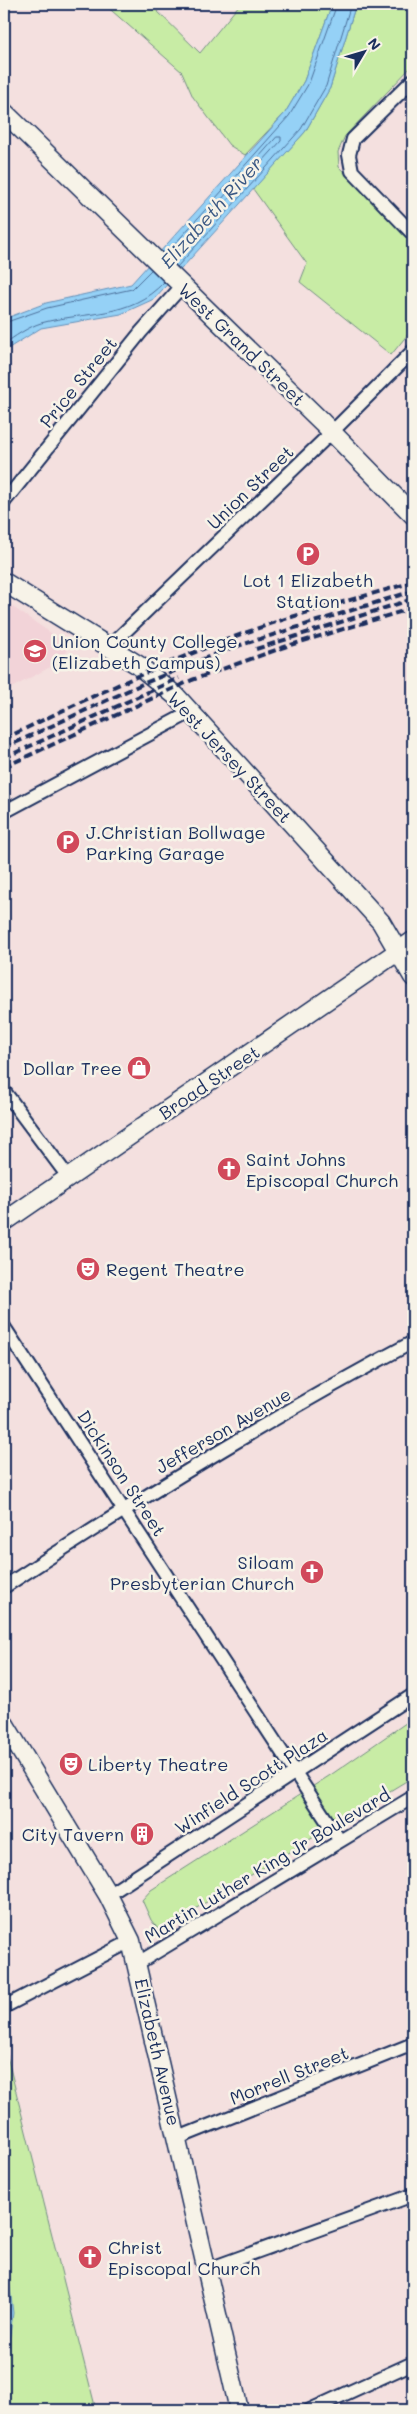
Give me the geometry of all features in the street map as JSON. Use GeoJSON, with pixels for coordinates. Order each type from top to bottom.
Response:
{"type":"FeatureCollection","features":[{"type":"Feature","properties":{"kind":"street"},"geometry":{"type":"LineString","coordinates":[[413,80],[353,139],[349,155],[352,171],[413,234]]}},
{"type":"Feature","properties":{"kind":"street","name":"West Grand Street"},"geometry":{"type":"LineString","coordinates":[[4,112],[332,432],[413,515]]}},
{"type":"Feature","properties":{"kind":"street","name":"Price Street"},"geometry":{"type":"LineString","coordinates":[[4,502],[141,332],[178,282]]}},
{"type":"Feature","properties":{"kind":"street","name":"Union Street"},"geometry":{"type":"LineString","coordinates":[[109,647],[332,432],[413,351]]}},
{"type":"Feature","properties":{"kind":"street","name":"West Jersey Street"},"geometry":{"type":"LineString","coordinates":[[4,582],[109,647],[146,672],[176,696],[381,922],[413,977]]}},
{"type":"Feature","properties":{"kind":"street"},"geometry":{"type":"LineString","coordinates":[[4,812],[191,712]]}},
{"type":"Feature","properties":{"kind":"street","name":"Broad Street"},"geometry":{"type":"LineString","coordinates":[[4,1222],[413,941]]}},
{"type":"Feature","properties":{"kind":"street"},"geometry":{"type":"LineString","coordinates":[[4,1091],[69,1178]]}},
{"type":"Feature","properties":{"kind":"street","name":"Dickinson Street"},"geometry":{"type":"LineString","coordinates":[[4,1327],[340,1840]]}},
{"type":"Feature","properties":{"kind":"street","name":"Jefferson Avenue"},"geometry":{"type":"LineString","coordinates":[[4,1587],[124,1508],[356,1372],[413,1342]]}},
{"type":"Feature","properties":{"kind":"street","name":"Winfield Scott Plaza"},"geometry":{"type":"LineString","coordinates":[[108,1895],[297,1773],[413,1695]]}},
{"type":"Feature","properties":{"kind":"street","name":"Elizabeth Avenue"},"geometry":{"type":"LineString","coordinates":[[4,1723],[108,1895],[132,1941],[239,2410]]}},
{"type":"Feature","properties":{"kind":"street","name":"Martin Luther King Jr Boulevard"},"geometry":{"type":"LineString","coordinates":[[138,1963],[413,1797]]}},
{"type":"Feature","properties":{"kind":"street"},"geometry":{"type":"LineString","coordinates":[[4,2008],[132,1941]]}},
{"type":"Feature","properties":{"kind":"street","name":"Morrell Street"},"geometry":{"type":"LineString","coordinates":[[178,2138],[413,2044]]}},
{"type":"Feature","properties":{"kind":"street"},"geometry":{"type":"LineString","coordinates":[[206,2270],[413,2195]]}},
{"type":"Feature","properties":{"kind":"street"},"geometry":{"type":"LineString","coordinates":[[310,2410],[413,2364]]}},
{"type":"Feature","properties":{"kind":"shaded area","name":"Union County College (Elizabeth Campus)"},"geometry":{"type":"Polygon","coordinates":[[[4,601],[70,646],[64,657],[52,666],[4,692],[4,601]]]}},
{"type":"Feature","properties":{"kind":"green space"},"geometry":{"type":"Polygon","coordinates":[[[104,4],[150,4],[200,53],[240,4],[332,4],[304,81],[285,113],[245,155],[229,145],[193,97],[182,72],[104,4]]]}},
{"type":"Feature","properties":{"kind":"green space"},"geometry":{"type":"Polygon","coordinates":[[[356,4],[413,4],[413,65],[345,136],[338,152],[339,167],[413,245],[413,328],[391,355],[300,282],[307,264],[253,189],[305,132],[330,88],[356,4]]]}},
{"type":"Feature","properties":{"kind":"green space"},"geometry":{"type":"Polygon","coordinates":[[[413,1718],[413,1777],[162,1929],[158,1929],[151,1920],[142,1900],[151,1890],[332,1774],[413,1718]]]}},
{"type":"Feature","properties":{"kind":"green space"},"geometry":{"type":"Polygon","coordinates":[[[4,2044],[96,2410],[4,2410],[4,2044]]]}},
{"type":"Feature","properties":{"kind":"water","name":"Elizabeth River"},"geometry":{"type":"Polygon","coordinates":[[[332,4],[356,4],[330,88],[305,132],[154,299],[121,314],[41,328],[4,351],[4,319],[46,303],[131,284],[285,113],[304,81],[332,4]]]}},
{"type":"Feature","properties":{"kind":"water"},"geometry":{"type":"Polygon","coordinates":[[[4,2240],[13,2313],[4,2376],[4,2240]]]}},
{"type":"Feature","properties":{"kind":"railway"},"geometry":{"type":"LineString","coordinates":[[4,739],[71,706],[244,633],[413,582]]}},
{"type":"Feature","properties":{"kind":"railway"},"geometry":{"type":"LineString","coordinates":[[4,748],[140,685],[228,649],[413,591]]}},
{"type":"Feature","properties":{"kind":"railway"},"geometry":{"type":"LineString","coordinates":[[256,649],[413,599]]}},
{"type":"Feature","properties":{"kind":"railway"},"geometry":{"type":"LineString","coordinates":[[4,767],[192,680],[287,646],[413,608]]}},
{"type":"Feature","properties":{"kind":"railway"},"geometry":{"type":"LineString","coordinates":[[4,758],[179,678]]}},
{"type":"Feature","properties":{"kind":"place","name":"Lot 1 Elizabeth Station"},"geometry":{"type":"Point","coordinates":[308,554]}},
{"type":"Feature","properties":{"kind":"place","name":"Union County College (Elizabeth Campus)"},"geometry":{"type":"Point","coordinates":[35,651]}},
{"type":"Feature","properties":{"kind":"place","name":"J.Christian Bollwage Parking Garage"},"geometry":{"type":"Point","coordinates":[68,842]}},
{"type":"Feature","properties":{"kind":"place","name":"Dollar Tree"},"geometry":{"type":"Point","coordinates":[139,1068]}},
{"type":"Feature","properties":{"kind":"place","name":"Saint Johns Episcopal Church"},"geometry":{"type":"Point","coordinates":[229,1169]}},
{"type":"Feature","properties":{"kind":"place","name":"Regent Theatre"},"geometry":{"type":"Point","coordinates":[88,1269]}},
{"type":"Feature","properties":{"kind":"place","name":"Siloam Presbyterian Church"},"geometry":{"type":"Point","coordinates":[312,1572]}},
{"type":"Feature","properties":{"kind":"place","name":"Liberty Theatre"},"geometry":{"type":"Point","coordinates":[71,1764]}},
{"type":"Feature","properties":{"kind":"place","name":"City Tavern"},"geometry":{"type":"Point","coordinates":[142,1834]}},
{"type":"Feature","properties":{"kind":"place","name":"Christ Episcopal Church"},"geometry":{"type":"Point","coordinates":[90,2257]}}]}
